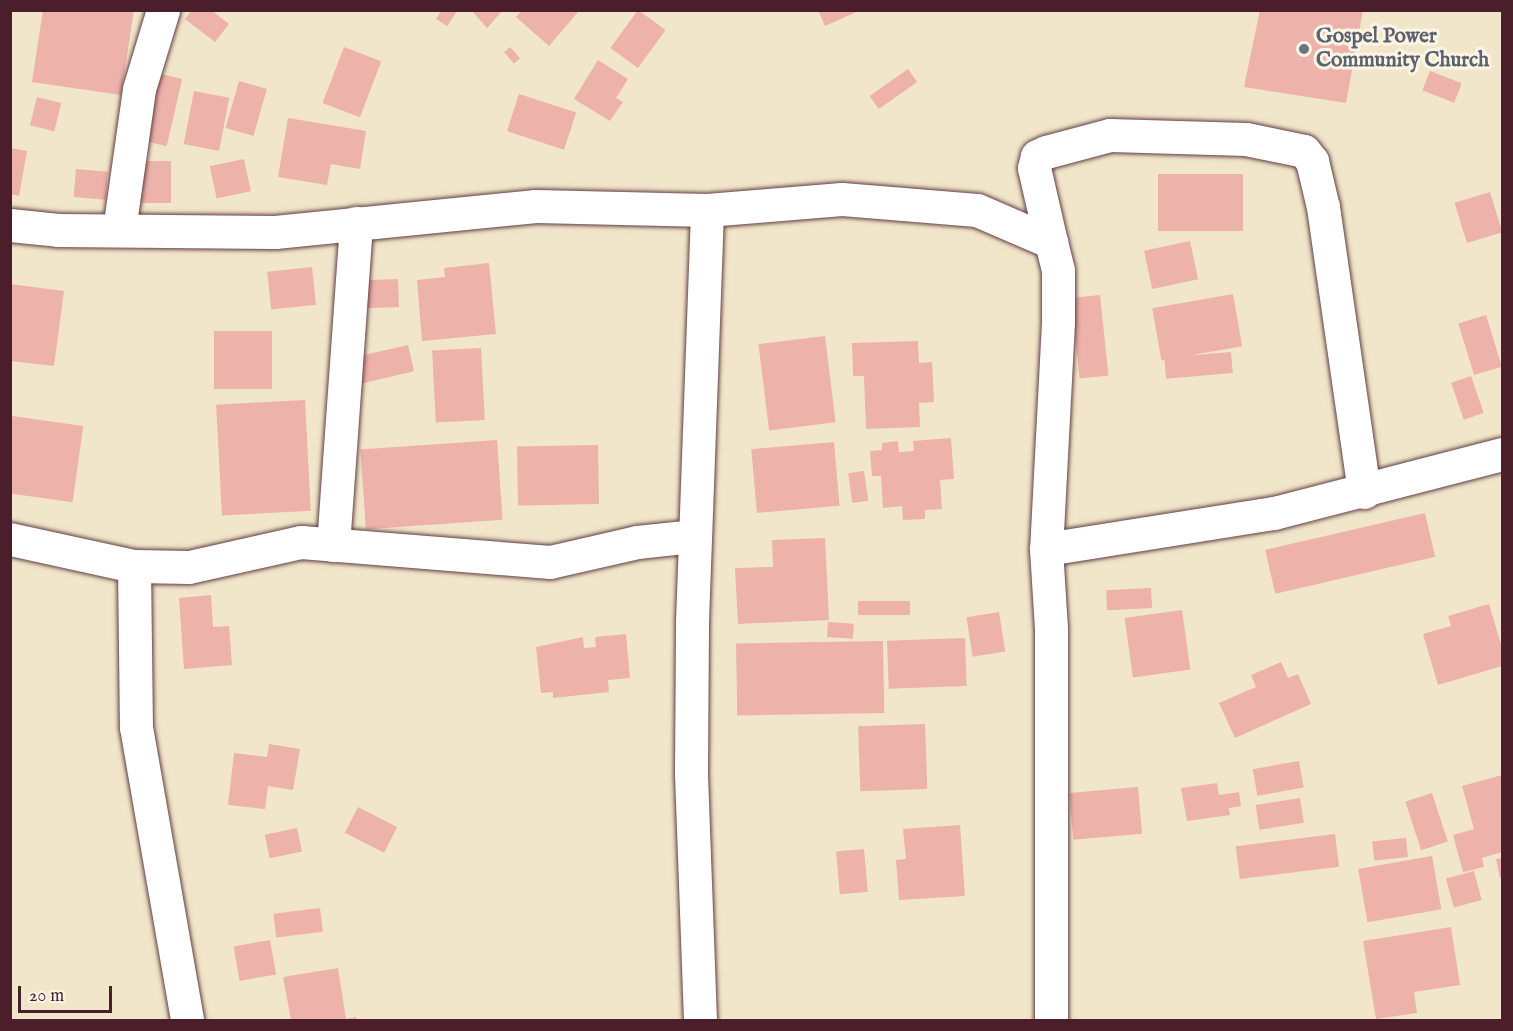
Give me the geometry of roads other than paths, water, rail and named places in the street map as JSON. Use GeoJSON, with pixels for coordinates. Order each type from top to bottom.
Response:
{"type":"FeatureCollection","features":[{"type":"Feature","properties":{"kind":"street"},"geometry":{"type":"LineString","coordinates":[[119,230],[127,153],[139,89],[163,10]]}},
{"type":"Feature","properties":{"kind":"street"},"geometry":{"type":"LineString","coordinates":[[1051,1020],[1051,628],[1046,549],[1058,322],[1058,270],[1034,168],[1037,156],[1110,135],[1246,140],[1304,151],[1312,161],[1323,207],[1364,492]]}},
{"type":"Feature","properties":{"kind":"street"},"geometry":{"type":"LineString","coordinates":[[10,225],[119,230],[275,232],[536,207],[706,210],[842,199],[927,203],[977,210],[1051,242]]}},
{"type":"Feature","properties":{"kind":"street"},"geometry":{"type":"LineString","coordinates":[[700,1020],[691,771],[693,536],[706,210]]}},
{"type":"Feature","properties":{"kind":"street"},"geometry":{"type":"LineString","coordinates":[[333,545],[356,223]]}},
{"type":"Feature","properties":{"kind":"street"},"geometry":{"type":"LineString","coordinates":[[1046,549],[1274,513],[1364,492],[1503,454]]}},
{"type":"Feature","properties":{"kind":"street"},"geometry":{"type":"LineString","coordinates":[[10,539],[134,566],[204,567],[301,542],[550,562],[637,542],[693,536]]}},
{"type":"Feature","properties":{"kind":"street"},"geometry":{"type":"LineString","coordinates":[[134,566],[136,727],[187,1020]]}},
{"type":"Feature","properties":{"kind":"place","name":"Gospel Power Community Church"},"geometry":{"type":"Point","coordinates":[1304,49]}}]}
